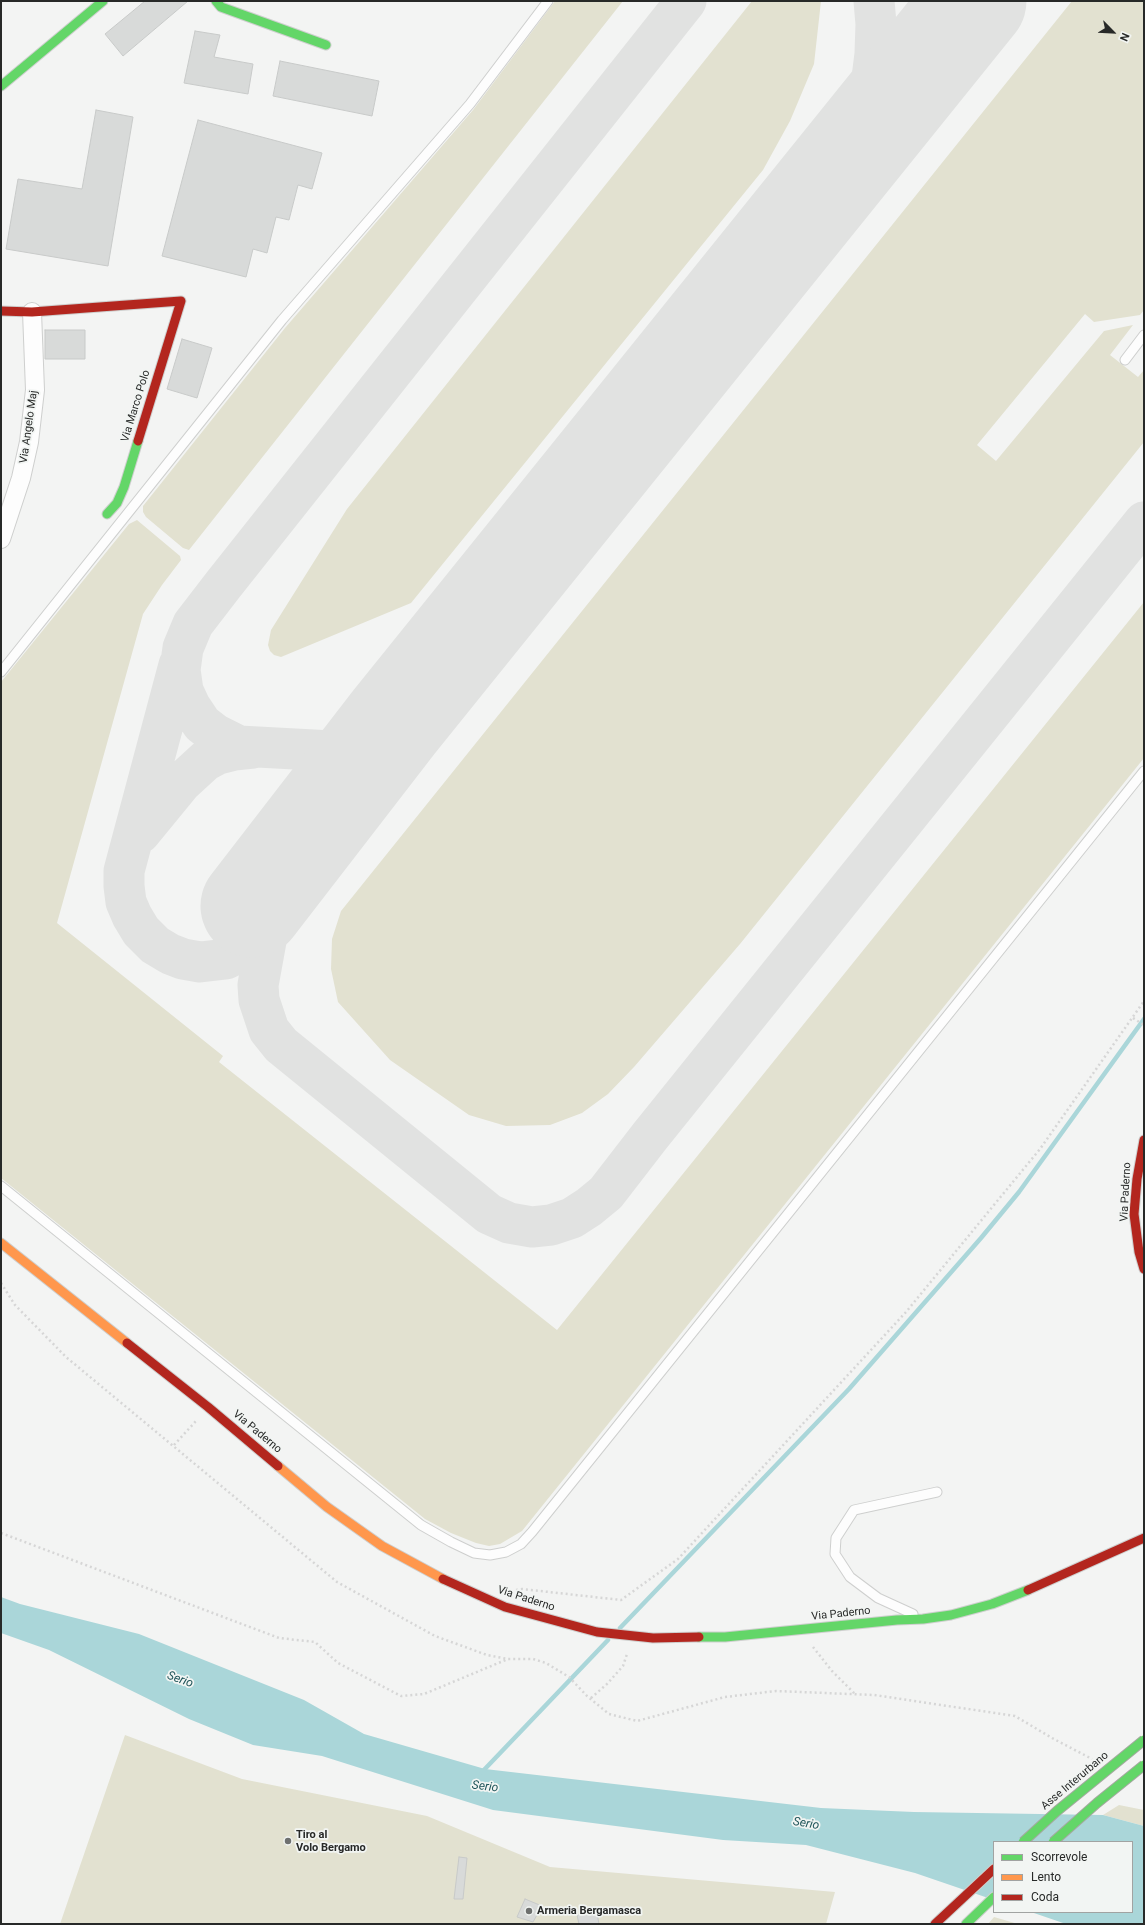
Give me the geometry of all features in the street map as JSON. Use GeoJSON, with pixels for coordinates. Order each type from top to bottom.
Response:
{"type":"FeatureCollection","features":[{"type":"Feature","properties":{"kind":"main road"},"geometry":{"type":"LineString","coordinates":[[1,86],[103,1]]}},
{"type":"Feature","properties":{"kind":"main road"},"geometry":{"type":"LineString","coordinates":[[216,1],[221,7],[326,45]]}},
{"type":"Feature","properties":{"kind":"main road","name":"Via Marco Polo"},"geometry":{"type":"LineString","coordinates":[[32,312],[181,301],[124,487],[117,503],[107,514]]}},
{"type":"Feature","properties":{"kind":"main road"},"geometry":{"type":"LineString","coordinates":[[1,311],[32,312]]}},
{"type":"Feature","properties":{"kind":"main road","name":"Via Paderno"},"geometry":{"type":"LineString","coordinates":[[1144,1140],[1136,1179],[1134,1214],[1139,1252],[1144,1269]]}},
{"type":"Feature","properties":{"kind":"main road","name":"Via Paderno"},"geometry":{"type":"LineString","coordinates":[[1,1243],[208,1407],[327,1507],[382,1546],[453,1584],[505,1607],[597,1632],[645,1638],[725,1637],[896,1620],[923,1619],[951,1615],[992,1604],[1029,1590],[1144,1538]]}},
{"type":"Feature","properties":{"kind":"main road","name":"Asse Interurbano"},"geometry":{"type":"LineString","coordinates":[[1024,1841],[1057,1811],[1144,1740]]}},
{"type":"Feature","properties":{"kind":"main road"},"geometry":{"type":"LineString","coordinates":[[1054,1841],[1144,1765]]}},
{"type":"Feature","properties":{"kind":"main road"},"geometry":{"type":"LineString","coordinates":[[935,1924],[993,1870]]}},
{"type":"Feature","properties":{"kind":"main road"},"geometry":{"type":"LineString","coordinates":[[966,1924],[993,1898]]}},
{"type":"Feature","properties":{"kind":"street","name":"Via Angelo Maj"},"geometry":{"type":"LineString","coordinates":[[1,539],[21,478],[29,442],[35,390],[32,312]]}},
{"type":"Feature","properties":{"kind":"lane"},"geometry":{"type":"LineString","coordinates":[[1,672],[282,320],[470,104],[548,1]]}},
{"type":"Feature","properties":{"kind":"lane"},"geometry":{"type":"LineString","coordinates":[[1125,360],[1144,336]]}},
{"type":"Feature","properties":{"kind":"lane"},"geometry":{"type":"LineString","coordinates":[[1,1186],[421,1525],[474,1553],[490,1555],[506,1552],[521,1544],[532,1532],[1144,771]]}},
{"type":"Feature","properties":{"kind":"lane"},"geometry":{"type":"LineString","coordinates":[[923,1619],[878,1598],[850,1577],[835,1554],[836,1538],[854,1510],[937,1492]]}},
{"type":"Feature","properties":{"kind":"path"},"geometry":{"type":"LineString","coordinates":[[510,1592],[522,1589],[621,1600],[678,1559],[906,1312],[1040,1149],[1144,1001]]}},
{"type":"Feature","properties":{"kind":"path"},"geometry":{"type":"LineString","coordinates":[[1133,1018],[1144,1025]]}},
{"type":"Feature","properties":{"kind":"path"},"geometry":{"type":"LineString","coordinates":[[1,1282],[15,1305],[66,1357],[174,1445],[337,1582],[435,1636],[487,1655],[508,1659],[533,1659],[539,1661],[569,1677],[587,1696],[609,1714],[637,1722],[725,1697],[776,1691],[874,1696],[1015,1716],[1052,1738],[1093,1759]]}},
{"type":"Feature","properties":{"kind":"path"},"geometry":{"type":"LineString","coordinates":[[174,1445],[208,1407]]}},
{"type":"Feature","properties":{"kind":"path"},"geometry":{"type":"LineString","coordinates":[[1,1533],[279,1638],[315,1642],[338,1664],[401,1696],[424,1694],[508,1659]]}},
{"type":"Feature","properties":{"kind":"path"},"geometry":{"type":"LineString","coordinates":[[801,1630],[832,1671],[856,1695]]}},
{"type":"Feature","properties":{"kind":"path"},"geometry":{"type":"LineString","coordinates":[[591,1698],[597,1694],[623,1666],[626,1654],[632,1650]]}},
{"type":"Feature","properties":{"kind":"green space"},"geometry":{"type":"Polygon","coordinates":[[[555,1],[623,1],[189,550],[183,548],[146,517],[143,512],[143,506],[285,328],[473,110],[555,1]]]}},
{"type":"Feature","properties":{"kind":"green space"},"geometry":{"type":"Polygon","coordinates":[[[752,1],[821,1],[814,64],[790,121],[763,170],[411,603],[281,657],[274,655],[270,651],[268,645],[271,630],[347,509],[752,1]]]}},
{"type":"Feature","properties":{"kind":"green space"},"geometry":{"type":"Polygon","coordinates":[[[1072,1],[1144,1],[1144,310],[1140,315],[1094,322],[1085,314],[977,445],[996,461],[1104,331],[1133,325],[1110,355],[1138,377],[1144,370],[1144,442],[740,944],[634,1067],[608,1094],[582,1113],[550,1125],[506,1126],[469,1115],[390,1060],[338,1002],[331,969],[332,939],[341,911],[1072,1]]]}},
{"type":"Feature","properties":{"kind":"green space"},"geometry":{"type":"Polygon","coordinates":[[[137,520],[180,556],[181,560],[143,614],[57,923],[223,1056],[219,1062],[557,1330],[1144,602],[1144,758],[522,1531],[500,1544],[489,1546],[476,1543],[451,1533],[425,1519],[1,1178],[1,682],[129,524],[137,520]]]}},
{"type":"Feature","properties":{"kind":"green space","name":"Tiro al Volo Bergamo"},"geometry":{"type":"Polygon","coordinates":[[[125,1735],[242,1779],[427,1816],[550,1867],[835,1892],[826,1924],[60,1924],[125,1735]]]}},
{"type":"Feature","properties":{"kind":"green space"},"geometry":{"type":"Polygon","coordinates":[[[1119,1805],[1144,1810],[1144,1826],[1103,1815],[1119,1805]]]}},
{"type":"Feature","properties":{"kind":"green space"},"geometry":{"type":"Polygon","coordinates":[[[994,1917],[1018,1924],[988,1924],[994,1917]]]}},
{"type":"Feature","properties":{"kind":"water","name":"Serio"},"geometry":{"type":"Polygon","coordinates":[[[1,1597],[20,1604],[139,1634],[304,1700],[364,1734],[485,1769],[821,1808],[914,1812],[1103,1815],[1144,1826],[1144,1924],[1066,1924],[1034,1913],[1133,1913],[1133,1841],[993,1841],[993,1900],[915,1873],[806,1845],[723,1840],[493,1810],[322,1756],[253,1745],[189,1719],[49,1650],[1,1633],[1,1597]]]}},
{"type":"Feature","properties":{"kind":"building"},"geometry":{"type":"Polygon","coordinates":[[[145,1],[188,1],[123,56],[105,34],[145,1]]]}},
{"type":"Feature","properties":{"kind":"building"},"geometry":{"type":"Polygon","coordinates":[[[195,31],[220,35],[214,57],[253,64],[248,94],[184,83],[195,31]]]}},
{"type":"Feature","properties":{"kind":"building"},"geometry":{"type":"Polygon","coordinates":[[[280,61],[379,81],[372,116],[273,96],[280,61]]]}},
{"type":"Feature","properties":{"kind":"building"},"geometry":{"type":"Polygon","coordinates":[[[96,110],[133,117],[108,266],[6,249],[18,179],[82,189],[96,110]]]}},
{"type":"Feature","properties":{"kind":"building"},"geometry":{"type":"Polygon","coordinates":[[[198,120],[322,153],[312,189],[298,185],[289,220],[276,217],[267,253],[253,249],[246,277],[162,256],[198,120]]]}},
{"type":"Feature","properties":{"kind":"building"},"geometry":{"type":"Polygon","coordinates":[[[45,330],[85,330],[85,359],[45,359],[45,330]]]}},
{"type":"Feature","properties":{"kind":"building"},"geometry":{"type":"Polygon","coordinates":[[[182,339],[212,348],[197,398],[167,389],[182,339]]]}},
{"type":"Feature","properties":{"kind":"building"},"geometry":{"type":"Polygon","coordinates":[[[459,1857],[467,1858],[463,1899],[454,1899],[459,1857]]]}},
{"type":"Feature","properties":{"kind":"building","name":"Armeria Bergamasca"},"geometry":{"type":"Polygon","coordinates":[[[525,1899],[542,1906],[533,1922],[517,1917],[525,1899]]]}},
{"type":"Feature","properties":{"kind":"building"},"geometry":{"type":"Polygon","coordinates":[[[597,1913],[599,1924],[579,1924],[577,1915],[597,1913]]]}},
{"type":"Feature","properties":{"kind":"waterway"},"geometry":{"type":"LineString","coordinates":[[620,1628],[849,1389],[981,1238],[1019,1192],[1144,1019]]}},
{"type":"Feature","properties":{"kind":"waterway"},"geometry":{"type":"LineString","coordinates":[[482,1772],[608,1640]]}},
{"type":"Feature","properties":{"kind":"taxiway"},"geometry":{"type":"LineString","coordinates":[[394,722],[376,736],[355,746],[332,751],[239,746],[215,734],[202,724],[190,706],[183,691],[180,670],[183,648],[193,624],[223,585],[686,1]]}},
{"type":"Feature","properties":{"kind":"taxiway"},"geometry":{"type":"LineString","coordinates":[[822,192],[847,151],[863,109],[872,78],[875,54],[876,24],[874,1]]}},
{"type":"Feature","properties":{"kind":"taxiway"},"geometry":{"type":"LineString","coordinates":[[270,919],[258,985],[259,1000],[269,1030],[281,1045],[489,1214],[509,1223],[532,1227],[551,1225],[572,1218],[589,1207],[606,1193],[650,1136],[1144,522]]}},
{"type":"Feature","properties":{"kind":"taxiway"},"geometry":{"type":"LineString","coordinates":[[179,665],[124,871],[126,902],[132,916],[141,931],[155,945],[170,954],[183,959],[200,962],[226,959],[241,951],[258,937],[270,919],[284,876],[376,762]]}},
{"type":"Feature","properties":{"kind":"taxiway"},"geometry":{"type":"LineString","coordinates":[[140,833],[181,783],[205,761],[218,754],[234,750],[253,748]]}},
{"type":"Feature","properties":{"kind":"runway"},"geometry":{"type":"LineString","coordinates":[[252,906],[394,722],[975,1]]}},
{"type":"Feature","properties":{"kind":"traffic: fast"},"geometry":{"type":"LineString","coordinates":[[1,86],[103,1]]}},
{"type":"Feature","properties":{"kind":"traffic: fast"},"geometry":{"type":"LineString","coordinates":[[216,1],[221,7],[326,45]]}},
{"type":"Feature","properties":{"kind":"traffic: fast"},"geometry":{"type":"LineString","coordinates":[[107,514],[117,503],[124,487],[138,441]]}},
{"type":"Feature","properties":{"kind":"traffic: fast"},"geometry":{"type":"LineString","coordinates":[[699,1637],[725,1637],[897,1620],[923,1619],[951,1615],[992,1604],[1028,1590]]}},
{"type":"Feature","properties":{"kind":"traffic: fast"},"geometry":{"type":"LineString","coordinates":[[1024,1841],[1057,1811],[1144,1740]]}},
{"type":"Feature","properties":{"kind":"traffic: fast"},"geometry":{"type":"LineString","coordinates":[[1054,1841],[1097,1803],[1144,1765]]}},
{"type":"Feature","properties":{"kind":"traffic: fast"},"geometry":{"type":"LineString","coordinates":[[966,1924],[993,1898]]}},
{"type":"Feature","properties":{"kind":"traffic: slow"},"geometry":{"type":"LineString","coordinates":[[1,1243],[127,1343]]}},
{"type":"Feature","properties":{"kind":"traffic: slow"},"geometry":{"type":"LineString","coordinates":[[278,1466],[327,1507],[382,1546],[443,1579]]}},
{"type":"Feature","properties":{"kind":"traffic: jam"},"geometry":{"type":"LineString","coordinates":[[1,311],[32,312],[181,301],[138,441]]}},
{"type":"Feature","properties":{"kind":"traffic: jam"},"geometry":{"type":"LineString","coordinates":[[1144,1140],[1137,1179],[1134,1214],[1139,1252],[1144,1269]]}},
{"type":"Feature","properties":{"kind":"traffic: jam"},"geometry":{"type":"LineString","coordinates":[[127,1343],[208,1407],[278,1466]]}},
{"type":"Feature","properties":{"kind":"traffic: jam"},"geometry":{"type":"LineString","coordinates":[[1028,1590],[1144,1538]]}},
{"type":"Feature","properties":{"kind":"traffic: jam"},"geometry":{"type":"LineString","coordinates":[[443,1579],[505,1607],[597,1632],[653,1638],[699,1637]]}},
{"type":"Feature","properties":{"kind":"traffic: jam"},"geometry":{"type":"LineString","coordinates":[[935,1924],[993,1870]]}},
{"type":"Feature","properties":{"kind":"place","name":"Tiro al Volo Bergamo"},"geometry":{"type":"Point","coordinates":[288,1841]}},
{"type":"Feature","properties":{"kind":"place","name":"Armeria Bergamasca"},"geometry":{"type":"Point","coordinates":[529,1911]}}]}
